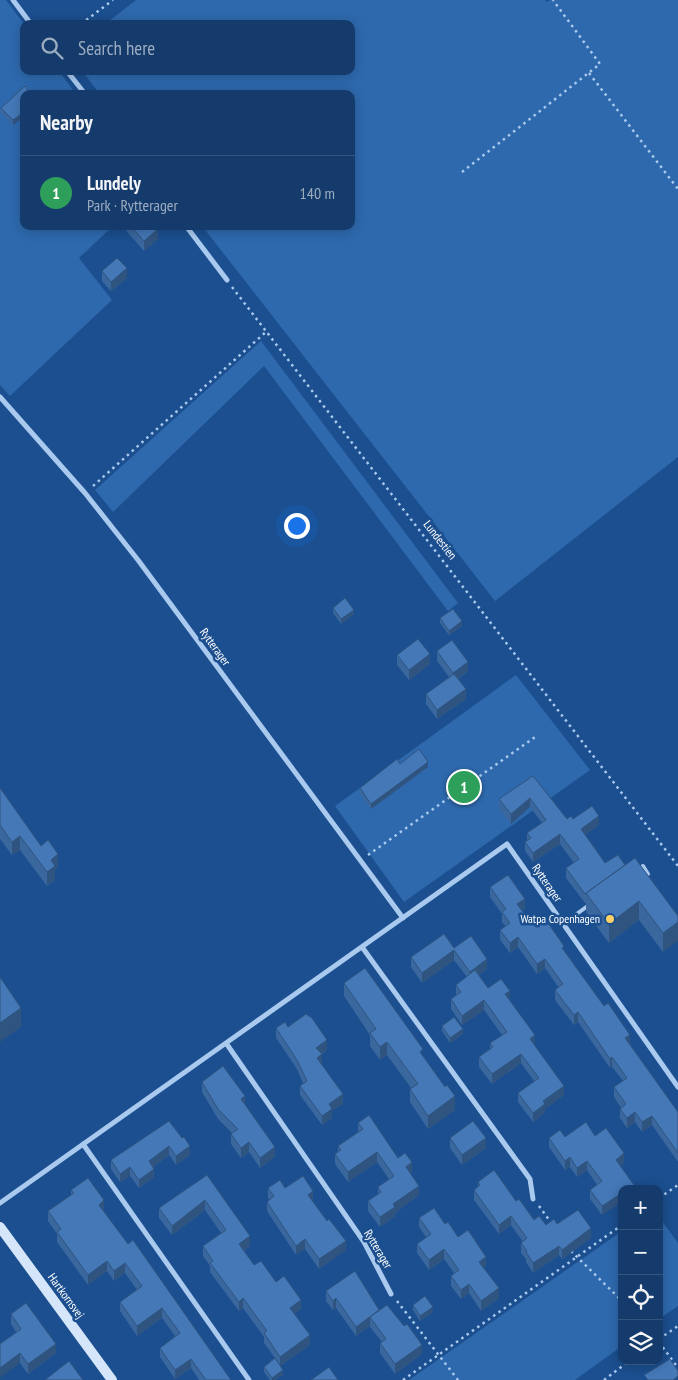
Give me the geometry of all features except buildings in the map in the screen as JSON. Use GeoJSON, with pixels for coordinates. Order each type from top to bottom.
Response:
{"type":"FeatureCollection","features":[{"type":"Feature","properties":{"kind":"street"},"geometry":{"type":"LineString","coordinates":[[13,0],[28,20]]}},
{"type":"Feature","properties":{"kind":"street"},"geometry":{"type":"LineString","coordinates":[[71,75],[82,90]]}},
{"type":"Feature","properties":{"kind":"street"},"geometry":{"type":"LineString","coordinates":[[189,230],[227,280]]}},
{"type":"Feature","properties":{"kind":"street","name":"Rytterager"},"geometry":{"type":"LineString","coordinates":[[0,397],[85,493],[138,560],[403,918]]}},
{"type":"Feature","properties":{"kind":"street","name":"Rytterager"},"geometry":{"type":"LineString","coordinates":[[0,1203],[507,844],[678,1087]]}},
{"type":"Feature","properties":{"kind":"street"},"geometry":{"type":"LineString","coordinates":[[362,947],[530,1179],[533,1199]]}},
{"type":"Feature","properties":{"kind":"street","name":"Rytterager"},"geometry":{"type":"LineString","coordinates":[[226,1043],[364,1242],[391,1294]]}},
{"type":"Feature","properties":{"kind":"street"},"geometry":{"type":"LineString","coordinates":[[83,1144],[249,1380]]}},
{"type":"Feature","properties":{"kind":"street","name":"Hartkornsvej"},"geometry":{"type":"LineString","coordinates":[[0,1226],[112,1380]]}},
{"type":"Feature","properties":{"kind":"lane"},"geometry":{"type":"LineString","coordinates":[[634,872],[642,866],[648,874]]}},
{"type":"Feature","properties":{"kind":"lane"},"geometry":{"type":"LineString","coordinates":[[563,924],[595,901]]}},
{"type":"Feature","properties":{"kind":"path"},"geometry":{"type":"LineString","coordinates":[[86,20],[113,0]]}},
{"type":"Feature","properties":{"kind":"path"},"geometry":{"type":"LineString","coordinates":[[462,172],[600,64],[553,0]]}},
{"type":"Feature","properties":{"kind":"path"},"geometry":{"type":"LineString","coordinates":[[589,73],[678,189]]}},
{"type":"Feature","properties":{"kind":"path","name":"Lundestien"},"geometry":{"type":"LineString","coordinates":[[227,280],[678,866]]}},
{"type":"Feature","properties":{"kind":"path"},"geometry":{"type":"LineString","coordinates":[[85,493],[267,330]]}},
{"type":"Feature","properties":{"kind":"path"},"geometry":{"type":"LineString","coordinates":[[360,860],[538,735]]}},
{"type":"Feature","properties":{"kind":"path"},"geometry":{"type":"LineString","coordinates":[[663,1195],[678,1185]]}},
{"type":"Feature","properties":{"kind":"path"},"geometry":{"type":"LineString","coordinates":[[533,1199],[555,1228]]}},
{"type":"Feature","properties":{"kind":"path"},"geometry":{"type":"LineString","coordinates":[[403,1380],[437,1355],[465,1338],[618,1228]]}},
{"type":"Feature","properties":{"kind":"path"},"geometry":{"type":"LineString","coordinates":[[566,1243],[576,1258],[618,1297]]}},
{"type":"Feature","properties":{"kind":"path"},"geometry":{"type":"LineString","coordinates":[[391,1294],[458,1380]]}},
{"type":"Feature","properties":{"kind":"path"},"geometry":{"type":"LineString","coordinates":[[663,1338],[678,1326]]}},
{"type":"Feature","properties":{"kind":"path"},"geometry":{"type":"LineString","coordinates":[[663,1347],[678,1368]]}},
{"type":"Feature","properties":{"kind":"path"},"geometry":{"type":"LineString","coordinates":[[604,1380],[625,1365]]}},
{"type":"Feature","properties":{"kind":"shaded area"},"geometry":{"type":"Polygon","coordinates":[[[0,0],[6,0],[21,20],[20,75],[62,75],[73,90],[20,90],[20,230],[109,230],[79,258],[112,300],[10,396],[0,385],[0,0]]]}},
{"type":"Feature","properties":{"kind":"shaded area"},"geometry":{"type":"Polygon","coordinates":[[[136,0],[545,0],[547,2],[550,0],[678,0],[678,457],[495,601],[205,230],[355,230],[355,90],[97,90],[85,75],[355,75],[355,20],[110,20],[136,0]]]}},
{"type":"Feature","properties":{"kind":"shaded area"},"geometry":{"type":"Polygon","coordinates":[[[261,341],[458,603],[448,611],[264,366],[113,512],[95,490],[261,341]]]}},
{"type":"Feature","properties":{"kind":"shaded area"},"geometry":{"type":"Polygon","coordinates":[[[516,675],[590,770],[404,902],[335,806],[516,675]]]}},
{"type":"Feature","properties":{"kind":"shaded area"},"geometry":{"type":"Polygon","coordinates":[[[663,1222],[678,1243],[678,1306],[663,1316],[663,1222]]]}},
{"type":"Feature","properties":{"kind":"shaded area"},"geometry":{"type":"Polygon","coordinates":[[[618,1234],[618,1349],[575,1380],[409,1380],[618,1234]]]}},
{"type":"Feature","properties":{"kind":"place","name":"Lundely"},"geometry":{"type":"Point","coordinates":[464,787]}},
{"type":"Feature","properties":{"kind":"place","name":"Watpa Copenhagen"},"geometry":{"type":"Point","coordinates":[610,919]}}]}
